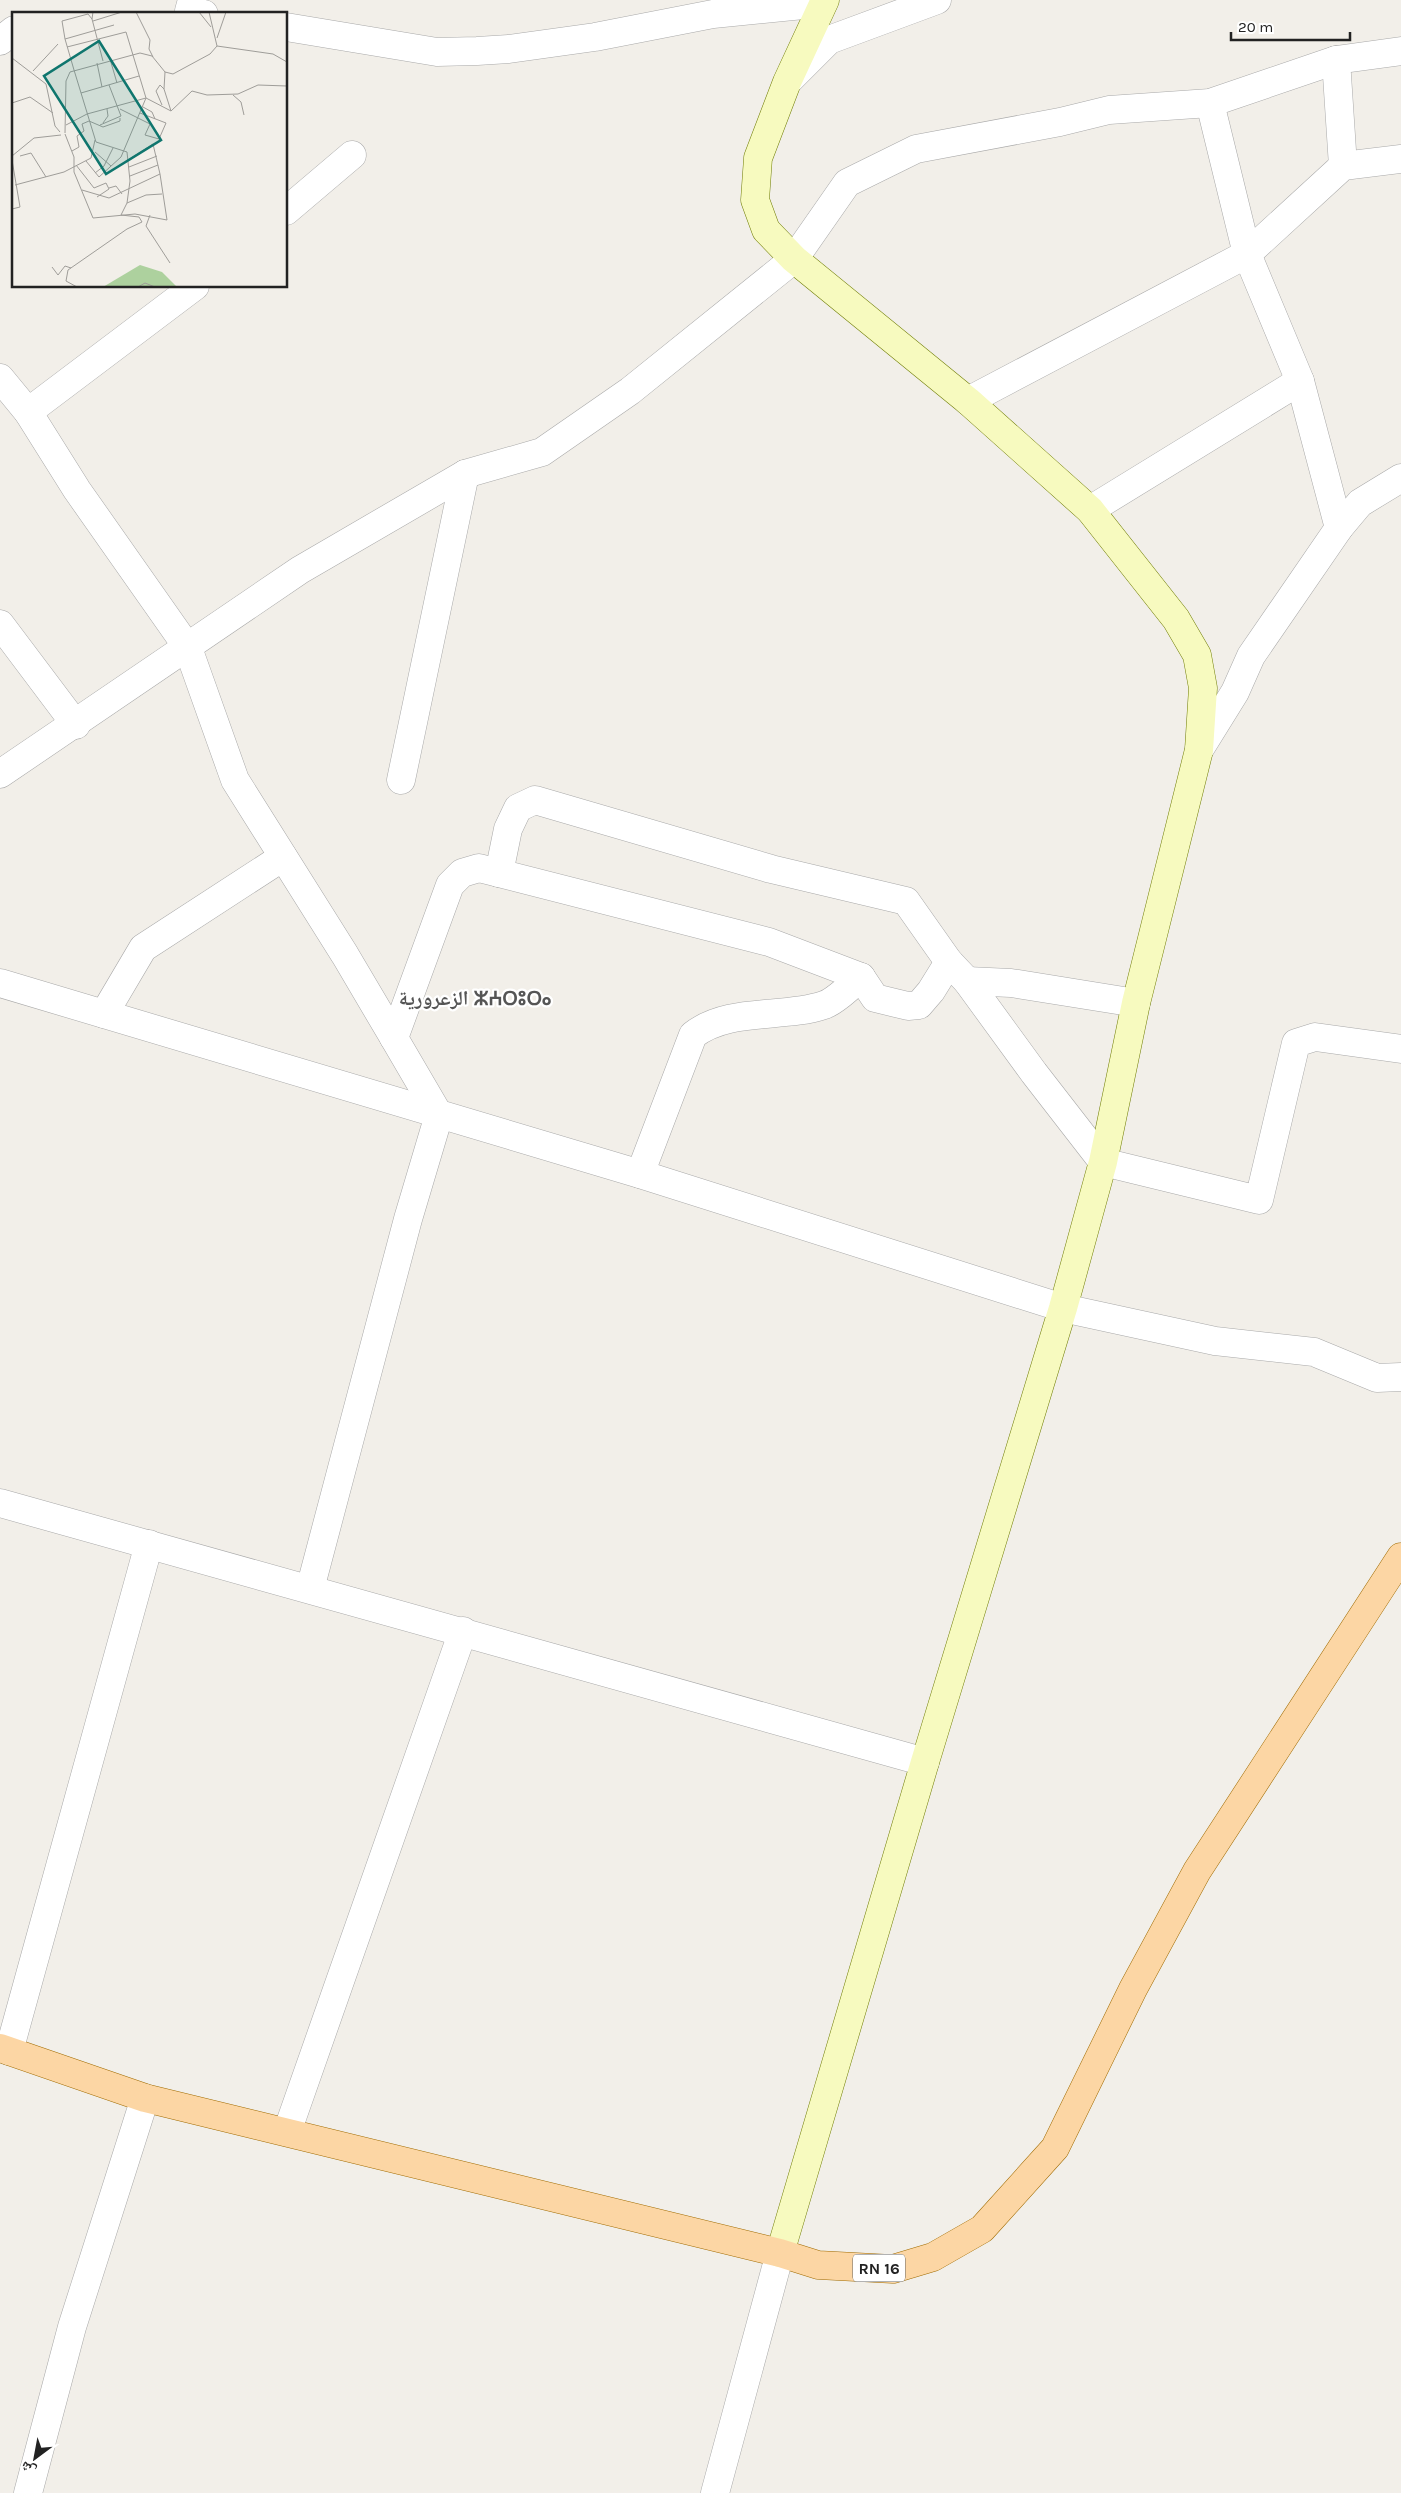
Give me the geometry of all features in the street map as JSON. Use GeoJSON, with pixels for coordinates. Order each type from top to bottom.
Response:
{"type":"FeatureCollection","features":[{"type":"Feature","properties":{"kind":"main road"},"geometry":{"type":"LineString","coordinates":[[780,2254],[925,1762],[1063,1308],[1103,1162],[1136,1003],[1200,750],[1203,688],[1197,655],[1176,618],[1090,510],[968,401],[794,259],[766,230],[755,200],[758,158],[787,82],[824,2]]}},
{"type":"Feature","properties":{"kind":"main road","name":"RN 16"},"geometry":{"type":"LineString","coordinates":[[5,2049],[145,2098],[780,2254],[818,2265],[892,2269],[933,2257],[982,2229],[1054,2148],[1133,1990],[1197,1871],[1401,1556]]}},
{"type":"Feature","properties":{"kind":"street"},"geometry":{"type":"LineString","coordinates":[[192,0],[189,11],[194,12]]}},
{"type":"Feature","properties":{"kind":"street"},"geometry":{"type":"LineString","coordinates":[[787,82],[829,40],[937,0]]}},
{"type":"Feature","properties":{"kind":"street"},"geometry":{"type":"LineString","coordinates":[[288,27],[437,52],[477,51],[509,49],[586,38],[658,26],[713,14],[824,2]]}},
{"type":"Feature","properties":{"kind":"street"},"geometry":{"type":"LineString","coordinates":[[0,41],[12,32]]}},
{"type":"Feature","properties":{"kind":"street"},"geometry":{"type":"LineString","coordinates":[[0,774],[188,648],[300,570],[465,474],[542,452],[630,391],[794,259],[847,183],[916,149],[1060,122],[1109,110],[1210,103],[1336,60],[1401,50]]}},
{"type":"Feature","properties":{"kind":"street"},"geometry":{"type":"LineString","coordinates":[[1336,60],[1343,166]]}},
{"type":"Feature","properties":{"kind":"street"},"geometry":{"type":"LineString","coordinates":[[1210,103],[1247,254],[1300,381],[1339,528]]}},
{"type":"Feature","properties":{"kind":"street"},"geometry":{"type":"LineString","coordinates":[[288,210],[352,155]]}},
{"type":"Feature","properties":{"kind":"street"},"geometry":{"type":"LineString","coordinates":[[968,401],[1247,254],[1343,166],[1401,160]]}},
{"type":"Feature","properties":{"kind":"street"},"geometry":{"type":"LineString","coordinates":[[28,412],[192,288]]}},
{"type":"Feature","properties":{"kind":"street"},"geometry":{"type":"LineString","coordinates":[[0,378],[28,412],[77,490],[188,648],[235,780],[394,1038],[438,1115],[408,1219],[310,1589]]}},
{"type":"Feature","properties":{"kind":"street"},"geometry":{"type":"LineString","coordinates":[[1090,510],[1300,381]]}},
{"type":"Feature","properties":{"kind":"street"},"geometry":{"type":"LineString","coordinates":[[401,780],[465,474]]}},
{"type":"Feature","properties":{"kind":"street"},"geometry":{"type":"LineString","coordinates":[[1200,750],[1235,692],[1251,656],[1339,528],[1360,503],[1401,478]]}},
{"type":"Feature","properties":{"kind":"street"},"geometry":{"type":"LineString","coordinates":[[0,624],[76,724]]}},
{"type":"Feature","properties":{"kind":"street"},"geometry":{"type":"LineString","coordinates":[[499,873],[508,829],[518,808],[535,800],[771,869],[906,901],[1034,1074],[1103,1162],[1259,1200],[1296,1043],[1315,1037],[1401,1049]]}},
{"type":"Feature","properties":{"kind":"street"},"geometry":{"type":"LineString","coordinates":[[104,1014],[143,948],[283,857]]}},
{"type":"Feature","properties":{"kind":"street"},"geometry":{"type":"LineString","coordinates":[[394,1038],[450,885],[462,873],[479,868],[769,942],[861,977],[876,998],[908,1006],[919,1005],[931,991],[958,972],[1011,983],[1136,1003]]}},
{"type":"Feature","properties":{"kind":"street"},"geometry":{"type":"LineString","coordinates":[[640,1174],[693,1035],[703,1028],[726,1020],[806,1010],[827,1005],[861,977]]}},
{"type":"Feature","properties":{"kind":"street"},"geometry":{"type":"LineString","coordinates":[[0,983],[640,1174],[1063,1308],[1215,1341],[1314,1352],[1377,1378],[1401,1378]]}},
{"type":"Feature","properties":{"kind":"street"},"geometry":{"type":"LineString","coordinates":[[0,1503],[463,1631],[925,1762]]}},
{"type":"Feature","properties":{"kind":"street"},"geometry":{"type":"LineString","coordinates":[[5,2049],[149,1544]]}},
{"type":"Feature","properties":{"kind":"street"},"geometry":{"type":"LineString","coordinates":[[287,2132],[463,1631]]}},
{"type":"Feature","properties":{"kind":"street"},"geometry":{"type":"LineString","coordinates":[[28,2493],[72,2326],[145,2098]]}},
{"type":"Feature","properties":{"kind":"street"},"geometry":{"type":"LineString","coordinates":[[715,2493],[780,2254]]}},
{"type":"Feature","properties":{"kind":"district","name":"الزعرورية ⵣⵄⵔⵓⵔⴰ"},"geometry":{"type":"Point","coordinates":[475,998]}}]}
